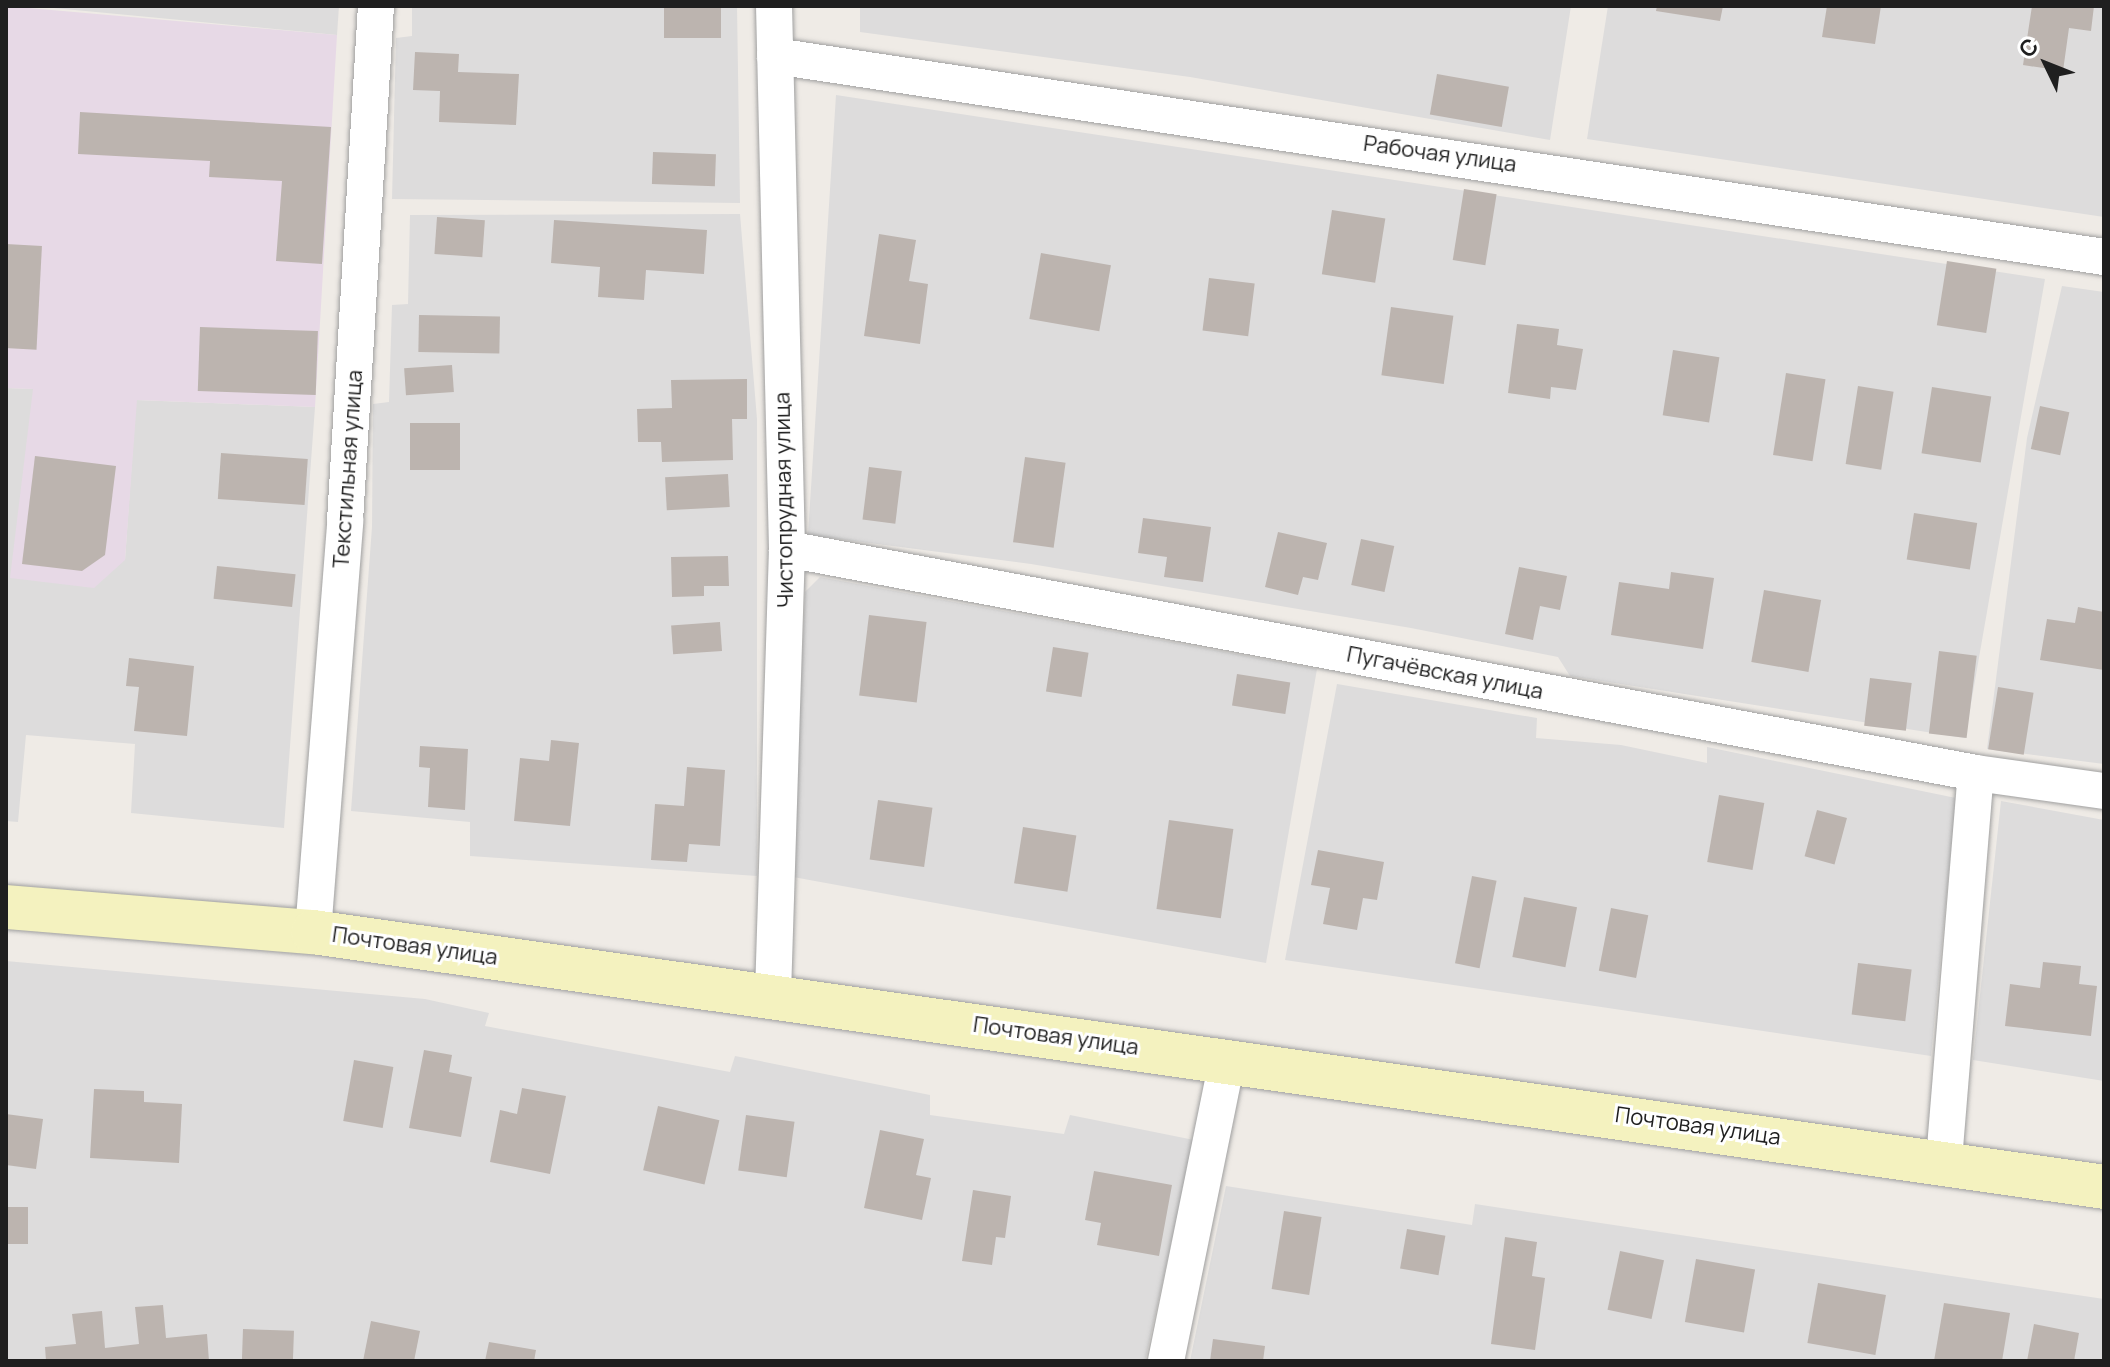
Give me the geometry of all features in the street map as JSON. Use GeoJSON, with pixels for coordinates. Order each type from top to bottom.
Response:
{"type":"FeatureCollection","features":[{"type":"Feature","properties":{"kind":"street","name":"Текстильная улица"},"geometry":{"type":"LineString","coordinates":[[313,932],[376,6]]}},
{"type":"Feature","properties":{"kind":"street","name":"Чистопрудная улица"},"geometry":{"type":"LineString","coordinates":[[773,994],[787,549],[774,6]]}},
{"type":"Feature","properties":{"kind":"street","name":"Рабочая улица"},"geometry":{"type":"LineString","coordinates":[[775,56],[2104,257]]}},
{"type":"Feature","properties":{"kind":"street","name":"Пугачёвская улица"},"geometry":{"type":"LineString","coordinates":[[787,549],[1976,773],[2104,791]]}},
{"type":"Feature","properties":{"kind":"street"},"geometry":{"type":"LineString","coordinates":[[1944,1160],[1976,773]]}},
{"type":"Feature","properties":{"kind":"street","name":"Почтовая улица"},"geometry":{"type":"LineString","coordinates":[[6,907],[313,932],[1944,1160],[2104,1187]]}},
{"type":"Feature","properties":{"kind":"street"},"geometry":{"type":"LineString","coordinates":[[1166,1361],[1227,1061]]}},
{"type":"Feature","properties":{"kind":"shaded area"},"geometry":{"type":"Polygon","coordinates":[[[6,6],[337,35],[315,407],[137,400],[125,560],[94,588],[10,578],[33,389],[6,388],[6,6]]]}},
{"type":"Feature","properties":{"kind":"shaded area"},"geometry":{"type":"Polygon","coordinates":[[[33,6],[339,6],[337,35],[33,6]]]}},
{"type":"Feature","properties":{"kind":"shaded area"},"geometry":{"type":"Polygon","coordinates":[[[412,6],[737,6],[740,203],[392,199],[396,38],[412,36],[412,6]]]}},
{"type":"Feature","properties":{"kind":"shaded area"},"geometry":{"type":"Polygon","coordinates":[[[860,6],[1571,6],[1550,140],[1190,77],[860,32],[860,6]]]}},
{"type":"Feature","properties":{"kind":"shaded area"},"geometry":{"type":"Polygon","coordinates":[[[1608,6],[2104,6],[2104,217],[1587,139],[1608,6]]]}},
{"type":"Feature","properties":{"kind":"shaded area"},"geometry":{"type":"Polygon","coordinates":[[[836,95],[2045,279],[1965,738],[1570,676],[1558,657],[1411,628],[1031,564],[808,535],[836,95]]]}},
{"type":"Feature","properties":{"kind":"shaded area"},"geometry":{"type":"Polygon","coordinates":[[[740,214],[757,419],[757,876],[470,856],[470,822],[351,811],[372,527],[373,404],[389,402],[392,305],[408,304],[410,215],[740,214]]]}},
{"type":"Feature","properties":{"kind":"shaded area"},"geometry":{"type":"Polygon","coordinates":[[[2062,286],[2104,292],[2104,764],[1987,749],[2027,438],[2062,286]]]}},
{"type":"Feature","properties":{"kind":"shaded area"},"geometry":{"type":"Polygon","coordinates":[[[6,388],[34,389],[11,577],[125,560],[136,400],[315,407],[284,828],[131,813],[135,744],[26,735],[18,822],[6,821],[6,388]]]}},
{"type":"Feature","properties":{"kind":"shaded area"},"geometry":{"type":"Polygon","coordinates":[[[820,577],[1317,669],[1266,963],[793,877],[805,592],[820,577]]]}},
{"type":"Feature","properties":{"kind":"shaded area"},"geometry":{"type":"Polygon","coordinates":[[[1337,684],[1537,718],[1536,738],[1621,745],[1707,763],[1707,747],[1956,798],[1931,1056],[1285,960],[1337,684]]]}},
{"type":"Feature","properties":{"kind":"shaded area"},"geometry":{"type":"Polygon","coordinates":[[[2001,801],[2104,820],[2104,1081],[1973,1060],[2001,801]]]}},
{"type":"Feature","properties":{"kind":"shaded area"},"geometry":{"type":"Polygon","coordinates":[[[6,961],[425,999],[489,1013],[485,1026],[730,1072],[735,1056],[930,1095],[930,1115],[1064,1134],[1070,1115],[1194,1140],[1145,1361],[6,1361],[6,961]]]}},
{"type":"Feature","properties":{"kind":"shaded area"},"geometry":{"type":"Polygon","coordinates":[[[1226,1186],[1472,1225],[1475,1204],[2104,1299],[2104,1361],[1190,1361],[1226,1186]]]}},
{"type":"Feature","properties":{"kind":"building"},"geometry":{"type":"Polygon","coordinates":[[[664,6],[721,6],[721,38],[664,38],[664,6]]]}},
{"type":"Feature","properties":{"kind":"building"},"geometry":{"type":"Polygon","coordinates":[[[1657,6],[1723,6],[1720,21],[1656,11],[1657,6]]]}},
{"type":"Feature","properties":{"kind":"building"},"geometry":{"type":"Polygon","coordinates":[[[1827,6],[1881,6],[1875,44],[1822,37],[1827,6]]]}},
{"type":"Feature","properties":{"kind":"building"},"geometry":{"type":"Polygon","coordinates":[[[2032,6],[2094,6],[2091,31],[2069,28],[2063,71],[2023,65],[2032,6]]]}},
{"type":"Feature","properties":{"kind":"building"},"geometry":{"type":"Polygon","coordinates":[[[415,52],[459,54],[458,72],[519,74],[516,125],[439,122],[440,91],[413,90],[415,52]]]}},
{"type":"Feature","properties":{"kind":"building"},"geometry":{"type":"Polygon","coordinates":[[[1437,74],[1509,87],[1502,127],[1430,114],[1437,74]]]}},
{"type":"Feature","properties":{"kind":"building"},"geometry":{"type":"Polygon","coordinates":[[[80,112],[331,127],[322,264],[276,261],[282,181],[209,177],[210,161],[78,154],[80,112]]]}},
{"type":"Feature","properties":{"kind":"building"},"geometry":{"type":"Polygon","coordinates":[[[653,152],[716,154],[715,186],[652,184],[653,152]]]}},
{"type":"Feature","properties":{"kind":"building"},"geometry":{"type":"Polygon","coordinates":[[[1464,189],[1497,194],[1485,265],[1453,260],[1464,189]]]}},
{"type":"Feature","properties":{"kind":"building"},"geometry":{"type":"Polygon","coordinates":[[[1332,210],[1385,218],[1375,283],[1322,274],[1332,210]]]}},
{"type":"Feature","properties":{"kind":"building"},"geometry":{"type":"Polygon","coordinates":[[[437,217],[485,220],[482,257],[434,254],[437,217]]]}},
{"type":"Feature","properties":{"kind":"building"},"geometry":{"type":"Polygon","coordinates":[[[554,220],[707,230],[704,274],[646,270],[644,300],[598,297],[600,267],[551,263],[554,220]]]}},
{"type":"Feature","properties":{"kind":"building"},"geometry":{"type":"Polygon","coordinates":[[[879,234],[916,240],[909,281],[928,284],[920,344],[864,336],[879,234]]]}},
{"type":"Feature","properties":{"kind":"building"},"geometry":{"type":"Polygon","coordinates":[[[6,244],[42,246],[37,350],[6,348],[6,244]]]}},
{"type":"Feature","properties":{"kind":"building"},"geometry":{"type":"Polygon","coordinates":[[[1041,253],[1111,265],[1099,331],[1029,319],[1041,253]]]}},
{"type":"Feature","properties":{"kind":"building"},"geometry":{"type":"Polygon","coordinates":[[[1947,261],[1996,269],[1986,333],[1937,325],[1947,261]]]}},
{"type":"Feature","properties":{"kind":"building"},"geometry":{"type":"Polygon","coordinates":[[[1209,278],[1255,284],[1248,336],[1203,331],[1209,278]]]}},
{"type":"Feature","properties":{"kind":"building"},"geometry":{"type":"Polygon","coordinates":[[[1391,307],[1453,316],[1444,384],[1381,375],[1391,307]]]}},
{"type":"Feature","properties":{"kind":"building"},"geometry":{"type":"Polygon","coordinates":[[[419,315],[500,316],[499,353],[418,352],[419,315]]]}},
{"type":"Feature","properties":{"kind":"building"},"geometry":{"type":"Polygon","coordinates":[[[1517,324],[1559,329],[1557,345],[1583,349],[1576,390],[1551,387],[1550,399],[1508,393],[1517,324]]]}},
{"type":"Feature","properties":{"kind":"building"},"geometry":{"type":"Polygon","coordinates":[[[200,327],[318,331],[316,395],[198,391],[200,327]]]}},
{"type":"Feature","properties":{"kind":"building"},"geometry":{"type":"Polygon","coordinates":[[[1673,350],[1719,357],[1709,423],[1663,415],[1673,350]]]}},
{"type":"Feature","properties":{"kind":"building"},"geometry":{"type":"Polygon","coordinates":[[[452,365],[454,392],[406,395],[404,368],[452,365]]]}},
{"type":"Feature","properties":{"kind":"building"},"geometry":{"type":"Polygon","coordinates":[[[1786,373],[1826,379],[1813,461],[1773,455],[1786,373]]]}},
{"type":"Feature","properties":{"kind":"building"},"geometry":{"type":"Polygon","coordinates":[[[747,379],[747,419],[732,419],[733,460],[662,462],[661,442],[638,442],[637,409],[672,408],[671,380],[747,379]]]}},
{"type":"Feature","properties":{"kind":"building"},"geometry":{"type":"Polygon","coordinates":[[[1858,386],[1894,392],[1881,470],[1846,464],[1858,386]]]}},
{"type":"Feature","properties":{"kind":"building"},"geometry":{"type":"Polygon","coordinates":[[[1932,387],[1991,396],[1981,463],[1922,453],[1932,387]]]}},
{"type":"Feature","properties":{"kind":"building"},"geometry":{"type":"Polygon","coordinates":[[[2040,406],[2069,412],[2060,455],[2031,449],[2040,406]]]}},
{"type":"Feature","properties":{"kind":"building"},"geometry":{"type":"Polygon","coordinates":[[[410,423],[460,423],[460,470],[410,470],[410,423]]]}},
{"type":"Feature","properties":{"kind":"building"},"geometry":{"type":"Polygon","coordinates":[[[221,453],[308,459],[305,505],[218,499],[221,453]]]}},
{"type":"Feature","properties":{"kind":"building"},"geometry":{"type":"Polygon","coordinates":[[[35,456],[116,466],[105,555],[82,571],[22,564],[35,456]]]}},
{"type":"Feature","properties":{"kind":"building"},"geometry":{"type":"Polygon","coordinates":[[[1025,457],[1066,463],[1054,548],[1013,542],[1025,457]]]}},
{"type":"Feature","properties":{"kind":"building"},"geometry":{"type":"Polygon","coordinates":[[[869,467],[902,471],[895,524],[863,520],[869,467]]]}},
{"type":"Feature","properties":{"kind":"building"},"geometry":{"type":"Polygon","coordinates":[[[728,474],[730,507],[667,510],[665,477],[728,474]]]}},
{"type":"Feature","properties":{"kind":"building"},"geometry":{"type":"Polygon","coordinates":[[[1914,513],[1977,523],[1970,569],[1907,559],[1914,513]]]}},
{"type":"Feature","properties":{"kind":"building"},"geometry":{"type":"Polygon","coordinates":[[[1143,518],[1211,527],[1203,582],[1164,577],[1167,557],[1138,553],[1143,518]]]}},
{"type":"Feature","properties":{"kind":"building"},"geometry":{"type":"Polygon","coordinates":[[[1278,532],[1327,543],[1318,580],[1303,577],[1298,595],[1265,587],[1278,532]]]}},
{"type":"Feature","properties":{"kind":"building"},"geometry":{"type":"Polygon","coordinates":[[[1361,539],[1394,546],[1384,592],[1351,585],[1361,539]]]}},
{"type":"Feature","properties":{"kind":"building"},"geometry":{"type":"Polygon","coordinates":[[[728,556],[729,586],[704,586],[704,596],[672,597],[671,557],[728,556]]]}},
{"type":"Feature","properties":{"kind":"building"},"geometry":{"type":"Polygon","coordinates":[[[217,566],[296,574],[292,607],[214,599],[217,566]]]}},
{"type":"Feature","properties":{"kind":"building"},"geometry":{"type":"Polygon","coordinates":[[[1519,567],[1567,576],[1560,610],[1540,606],[1533,640],[1505,634],[1519,567]]]}},
{"type":"Feature","properties":{"kind":"building"},"geometry":{"type":"Polygon","coordinates":[[[1671,572],[1714,578],[1703,649],[1611,635],[1619,582],[1669,589],[1671,572]]]}},
{"type":"Feature","properties":{"kind":"building"},"geometry":{"type":"Polygon","coordinates":[[[1764,590],[1821,600],[1808,672],[1751,662],[1764,590]]]}},
{"type":"Feature","properties":{"kind":"building"},"geometry":{"type":"Polygon","coordinates":[[[2078,607],[2104,612],[2104,670],[2040,660],[2047,619],[2075,623],[2078,607]]]}},
{"type":"Feature","properties":{"kind":"building"},"geometry":{"type":"Polygon","coordinates":[[[869,615],[927,622],[917,702],[859,695],[869,615]]]}},
{"type":"Feature","properties":{"kind":"building"},"geometry":{"type":"Polygon","coordinates":[[[720,622],[722,651],[673,654],[671,625],[720,622]]]}},
{"type":"Feature","properties":{"kind":"building"},"geometry":{"type":"Polygon","coordinates":[[[1053,647],[1089,653],[1082,697],[1046,691],[1053,647]]]}},
{"type":"Feature","properties":{"kind":"building"},"geometry":{"type":"Polygon","coordinates":[[[1939,651],[1977,656],[1967,738],[1929,733],[1939,651]]]}},
{"type":"Feature","properties":{"kind":"building"},"geometry":{"type":"Polygon","coordinates":[[[129,658],[194,666],[187,736],[134,731],[139,687],[126,686],[129,658]]]}},
{"type":"Feature","properties":{"kind":"building"},"geometry":{"type":"Polygon","coordinates":[[[1237,674],[1290,682],[1285,714],[1232,706],[1237,674]]]}},
{"type":"Feature","properties":{"kind":"building"},"geometry":{"type":"Polygon","coordinates":[[[1870,678],[1912,683],[1906,731],[1864,726],[1870,678]]]}},
{"type":"Feature","properties":{"kind":"building"},"geometry":{"type":"Polygon","coordinates":[[[1998,687],[2034,693],[2024,755],[1988,749],[1998,687]]]}},
{"type":"Feature","properties":{"kind":"building"},"geometry":{"type":"Polygon","coordinates":[[[551,740],[579,743],[570,826],[514,821],[520,758],[549,761],[551,740]]]}},
{"type":"Feature","properties":{"kind":"building"},"geometry":{"type":"Polygon","coordinates":[[[420,746],[468,749],[465,810],[428,807],[430,768],[419,767],[420,746]]]}},
{"type":"Feature","properties":{"kind":"building"},"geometry":{"type":"Polygon","coordinates":[[[687,767],[725,770],[720,846],[689,844],[687,862],[651,860],[655,804],[684,806],[687,767]]]}},
{"type":"Feature","properties":{"kind":"building"},"geometry":{"type":"Polygon","coordinates":[[[1719,795],[1764,803],[1752,870],[1707,862],[1719,795]]]}},
{"type":"Feature","properties":{"kind":"building"},"geometry":{"type":"Polygon","coordinates":[[[878,800],[932,808],[924,867],[870,859],[878,800]]]}},
{"type":"Feature","properties":{"kind":"building"},"geometry":{"type":"Polygon","coordinates":[[[1817,810],[1847,818],[1835,864],[1805,856],[1817,810]]]}},
{"type":"Feature","properties":{"kind":"building"},"geometry":{"type":"Polygon","coordinates":[[[1169,820],[1233,829],[1221,918],[1156,909],[1169,820]]]}},
{"type":"Feature","properties":{"kind":"building"},"geometry":{"type":"Polygon","coordinates":[[[1023,827],[1076,835],[1067,892],[1014,883],[1023,827]]]}},
{"type":"Feature","properties":{"kind":"building"},"geometry":{"type":"Polygon","coordinates":[[[1318,850],[1384,862],[1377,900],[1363,898],[1357,930],[1323,924],[1330,888],[1311,885],[1318,850]]]}},
{"type":"Feature","properties":{"kind":"building"},"geometry":{"type":"Polygon","coordinates":[[[1472,876],[1497,881],[1480,968],[1455,963],[1472,876]]]}},
{"type":"Feature","properties":{"kind":"building"},"geometry":{"type":"Polygon","coordinates":[[[1524,897],[1577,907],[1565,967],[1512,957],[1524,897]]]}},
{"type":"Feature","properties":{"kind":"building"},"geometry":{"type":"Polygon","coordinates":[[[1611,908],[1648,915],[1636,978],[1599,971],[1611,908]]]}},
{"type":"Feature","properties":{"kind":"building"},"geometry":{"type":"Polygon","coordinates":[[[2043,962],[2081,966],[2079,984],[2097,986],[2091,1036],[2005,1026],[2010,984],[2040,988],[2043,962]]]}},
{"type":"Feature","properties":{"kind":"building"},"geometry":{"type":"Polygon","coordinates":[[[1858,963],[1912,970],[1905,1021],[1852,1015],[1858,963]]]}},
{"type":"Feature","properties":{"kind":"building"},"geometry":{"type":"Polygon","coordinates":[[[424,1050],[452,1055],[449,1072],[472,1077],[461,1137],[409,1128],[424,1050]]]}},
{"type":"Feature","properties":{"kind":"building"},"geometry":{"type":"Polygon","coordinates":[[[354,1060],[393,1067],[383,1128],[343,1121],[354,1060]]]}},
{"type":"Feature","properties":{"kind":"building"},"geometry":{"type":"Polygon","coordinates":[[[522,1088],[566,1096],[550,1174],[490,1162],[500,1110],[517,1114],[522,1088]]]}},
{"type":"Feature","properties":{"kind":"building"},"geometry":{"type":"Polygon","coordinates":[[[94,1089],[144,1091],[144,1102],[182,1104],[179,1163],[90,1158],[94,1089]]]}},
{"type":"Feature","properties":{"kind":"building"},"geometry":{"type":"Polygon","coordinates":[[[658,1106],[719,1120],[705,1184],[643,1170],[658,1106]]]}},
{"type":"Feature","properties":{"kind":"building"},"geometry":{"type":"Polygon","coordinates":[[[6,1114],[43,1119],[36,1169],[6,1165],[6,1114]]]}},
{"type":"Feature","properties":{"kind":"building"},"geometry":{"type":"Polygon","coordinates":[[[746,1115],[795,1122],[787,1177],[738,1170],[746,1115]]]}},
{"type":"Feature","properties":{"kind":"building"},"geometry":{"type":"Polygon","coordinates":[[[880,1130],[924,1139],[916,1175],[931,1178],[922,1220],[864,1208],[880,1130]]]}},
{"type":"Feature","properties":{"kind":"building"},"geometry":{"type":"Polygon","coordinates":[[[1094,1171],[1172,1185],[1159,1256],[1097,1245],[1101,1223],[1085,1220],[1094,1171]]]}},
{"type":"Feature","properties":{"kind":"building"},"geometry":{"type":"Polygon","coordinates":[[[973,1190],[1011,1196],[1005,1238],[996,1237],[992,1265],[962,1261],[973,1190]]]}},
{"type":"Feature","properties":{"kind":"building"},"geometry":{"type":"Polygon","coordinates":[[[6,1207],[28,1207],[28,1244],[6,1244],[6,1207]]]}},
{"type":"Feature","properties":{"kind":"building"},"geometry":{"type":"Polygon","coordinates":[[[1284,1211],[1322,1217],[1309,1295],[1272,1289],[1284,1211]]]}},
{"type":"Feature","properties":{"kind":"building"},"geometry":{"type":"Polygon","coordinates":[[[1407,1229],[1445,1236],[1438,1275],[1400,1268],[1407,1229]]]}},
{"type":"Feature","properties":{"kind":"building"},"geometry":{"type":"Polygon","coordinates":[[[1505,1237],[1537,1242],[1532,1276],[1545,1278],[1535,1350],[1491,1344],[1505,1237]]]}},
{"type":"Feature","properties":{"kind":"building"},"geometry":{"type":"Polygon","coordinates":[[[1620,1251],[1664,1260],[1652,1319],[1608,1310],[1620,1251]]]}},
{"type":"Feature","properties":{"kind":"building"},"geometry":{"type":"Polygon","coordinates":[[[1696,1259],[1755,1269],[1744,1332],[1685,1322],[1696,1259]]]}},
{"type":"Feature","properties":{"kind":"building"},"geometry":{"type":"Polygon","coordinates":[[[1818,1283],[1886,1295],[1875,1355],[1807,1343],[1818,1283]]]}},
{"type":"Feature","properties":{"kind":"building"},"geometry":{"type":"Polygon","coordinates":[[[1944,1303],[2010,1313],[2002,1361],[1934,1361],[1944,1303]]]}},
{"type":"Feature","properties":{"kind":"building"},"geometry":{"type":"Polygon","coordinates":[[[163,1305],[166,1338],[207,1334],[209,1361],[46,1361],[45,1347],[76,1344],[72,1314],[102,1311],[105,1348],[139,1344],[135,1307],[163,1305]]]}},
{"type":"Feature","properties":{"kind":"building"},"geometry":{"type":"Polygon","coordinates":[[[371,1321],[420,1331],[414,1361],[363,1361],[371,1321]]]}},
{"type":"Feature","properties":{"kind":"building"},"geometry":{"type":"Polygon","coordinates":[[[2034,1324],[2079,1333],[2074,1361],[2027,1361],[2034,1324]]]}},
{"type":"Feature","properties":{"kind":"building"},"geometry":{"type":"Polygon","coordinates":[[[243,1329],[294,1331],[293,1361],[242,1361],[243,1329]]]}},
{"type":"Feature","properties":{"kind":"building"},"geometry":{"type":"Polygon","coordinates":[[[1213,1339],[1265,1346],[1263,1361],[1210,1361],[1213,1339]]]}},
{"type":"Feature","properties":{"kind":"building"},"geometry":{"type":"Polygon","coordinates":[[[489,1342],[536,1350],[534,1361],[485,1361],[489,1342]]]}}]}
